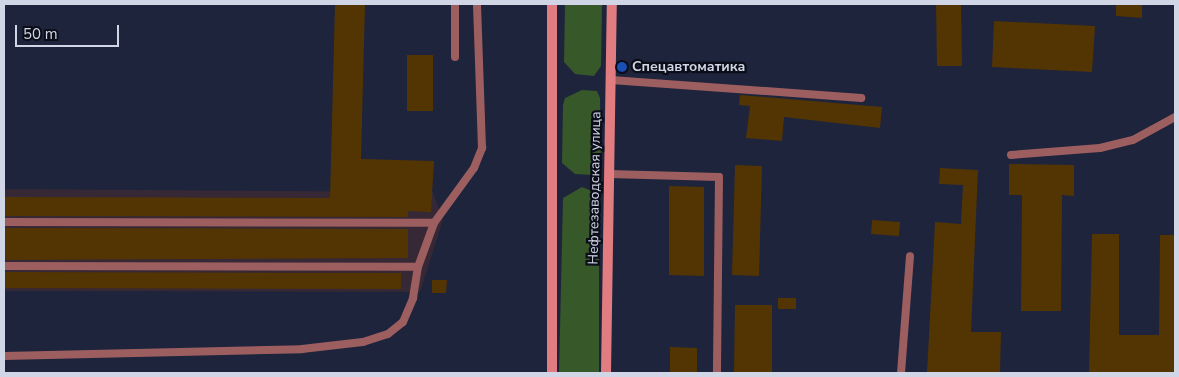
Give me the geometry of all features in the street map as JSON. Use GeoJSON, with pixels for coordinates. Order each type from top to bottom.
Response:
{"type":"FeatureCollection","features":[{"type":"Feature","properties":{"kind":"main road"},"geometry":{"type":"LineString","coordinates":[[552,4],[552,373]]}},
{"type":"Feature","properties":{"kind":"main road","name":"Нефтезаводская улица"},"geometry":{"type":"LineString","coordinates":[[606,373],[612,4]]}},
{"type":"Feature","properties":{"kind":"lane"},"geometry":{"type":"LineString","coordinates":[[455,4],[455,57]]}},
{"type":"Feature","properties":{"kind":"lane"},"geometry":{"type":"LineString","coordinates":[[4,356],[302,349],[363,342],[388,334],[403,322],[413,298],[418,267],[434,223],[474,168],[482,148],[478,4]]}},
{"type":"Feature","properties":{"kind":"lane"},"geometry":{"type":"LineString","coordinates":[[610,80],[861,98]]}},
{"type":"Feature","properties":{"kind":"lane"},"geometry":{"type":"LineString","coordinates":[[1011,155],[1100,148],[1133,140],[1175,117]]}},
{"type":"Feature","properties":{"kind":"lane"},"geometry":{"type":"LineString","coordinates":[[609,174],[719,177],[718,373]]}},
{"type":"Feature","properties":{"kind":"lane"},"geometry":{"type":"LineString","coordinates":[[4,222],[434,223]]}},
{"type":"Feature","properties":{"kind":"lane"},"geometry":{"type":"LineString","coordinates":[[901,373],[910,256]]}},
{"type":"Feature","properties":{"kind":"lane"},"geometry":{"type":"LineString","coordinates":[[4,266],[418,267]]}},
{"type":"Feature","properties":{"kind":"shaded area"},"geometry":{"type":"Polygon","coordinates":[[[4,189],[433,192],[443,220],[420,292],[4,291],[4,189]]]}},
{"type":"Feature","properties":{"kind":"green space"},"geometry":{"type":"Polygon","coordinates":[[[565,4],[602,4],[601,66],[594,76],[575,74],[564,62],[565,4]]]}},
{"type":"Feature","properties":{"kind":"green space"},"geometry":{"type":"Polygon","coordinates":[[[582,90],[597,91],[600,98],[601,165],[593,175],[575,174],[562,163],[563,105],[565,98],[582,90]]]}},
{"type":"Feature","properties":{"kind":"green space"},"geometry":{"type":"Polygon","coordinates":[[[582,187],[597,193],[599,203],[599,373],[559,373],[563,198],[582,187]]]}},
{"type":"Feature","properties":{"kind":"building"},"geometry":{"type":"Polygon","coordinates":[[[335,4],[365,4],[361,159],[434,161],[431,212],[408,211],[408,217],[4,216],[4,197],[330,198],[335,4]]]}},
{"type":"Feature","properties":{"kind":"building"},"geometry":{"type":"Polygon","coordinates":[[[936,4],[961,4],[962,66],[937,66],[936,4]]]}},
{"type":"Feature","properties":{"kind":"building"},"geometry":{"type":"Polygon","coordinates":[[[1116,4],[1142,4],[1142,18],[1116,16],[1116,4]]]}},
{"type":"Feature","properties":{"kind":"building"},"geometry":{"type":"Polygon","coordinates":[[[994,21],[1095,26],[1092,72],[992,67],[994,21]]]}},
{"type":"Feature","properties":{"kind":"building"},"geometry":{"type":"Polygon","coordinates":[[[407,55],[433,55],[433,111],[407,111],[407,55]]]}},
{"type":"Feature","properties":{"kind":"building"},"geometry":{"type":"Polygon","coordinates":[[[740,95],[882,107],[880,128],[784,117],[782,141],[746,138],[750,106],[739,105],[740,95]]]}},
{"type":"Feature","properties":{"kind":"building"},"geometry":{"type":"Polygon","coordinates":[[[1009,164],[1074,165],[1074,196],[1062,195],[1061,311],[1021,311],[1022,195],[1009,195],[1009,164]]]}},
{"type":"Feature","properties":{"kind":"building"},"geometry":{"type":"Polygon","coordinates":[[[735,165],[762,166],[759,276],[732,275],[735,165]]]}},
{"type":"Feature","properties":{"kind":"building"},"geometry":{"type":"Polygon","coordinates":[[[940,168],[978,170],[971,332],[1001,332],[1000,373],[927,373],[935,222],[961,224],[963,185],[939,184],[940,168]]]}},
{"type":"Feature","properties":{"kind":"building"},"geometry":{"type":"Polygon","coordinates":[[[669,186],[704,187],[704,276],[669,275],[669,186]]]}},
{"type":"Feature","properties":{"kind":"building"},"geometry":{"type":"Polygon","coordinates":[[[872,220],[900,222],[899,236],[871,234],[872,220]]]}},
{"type":"Feature","properties":{"kind":"building"},"geometry":{"type":"Polygon","coordinates":[[[4,228],[408,229],[408,258],[4,260],[4,228]]]}},
{"type":"Feature","properties":{"kind":"building"},"geometry":{"type":"Polygon","coordinates":[[[1092,234],[1119,234],[1119,335],[1159,335],[1160,235],[1175,235],[1175,373],[1089,373],[1092,234]]]}},
{"type":"Feature","properties":{"kind":"building"},"geometry":{"type":"Polygon","coordinates":[[[4,272],[401,273],[401,289],[4,288],[4,272]]]}},
{"type":"Feature","properties":{"kind":"building"},"geometry":{"type":"Polygon","coordinates":[[[432,280],[447,280],[446,293],[432,293],[432,280]]]}},
{"type":"Feature","properties":{"kind":"building"},"geometry":{"type":"Polygon","coordinates":[[[778,298],[796,298],[796,309],[778,309],[778,298]]]}},
{"type":"Feature","properties":{"kind":"building"},"geometry":{"type":"Polygon","coordinates":[[[735,305],[772,305],[772,373],[734,373],[735,305]]]}},
{"type":"Feature","properties":{"kind":"building"},"geometry":{"type":"Polygon","coordinates":[[[670,347],[697,348],[697,373],[670,373],[670,347]]]}},
{"type":"Feature","properties":{"kind":"place","name":"Спецавтоматика"},"geometry":{"type":"Point","coordinates":[622,67]}}]}
